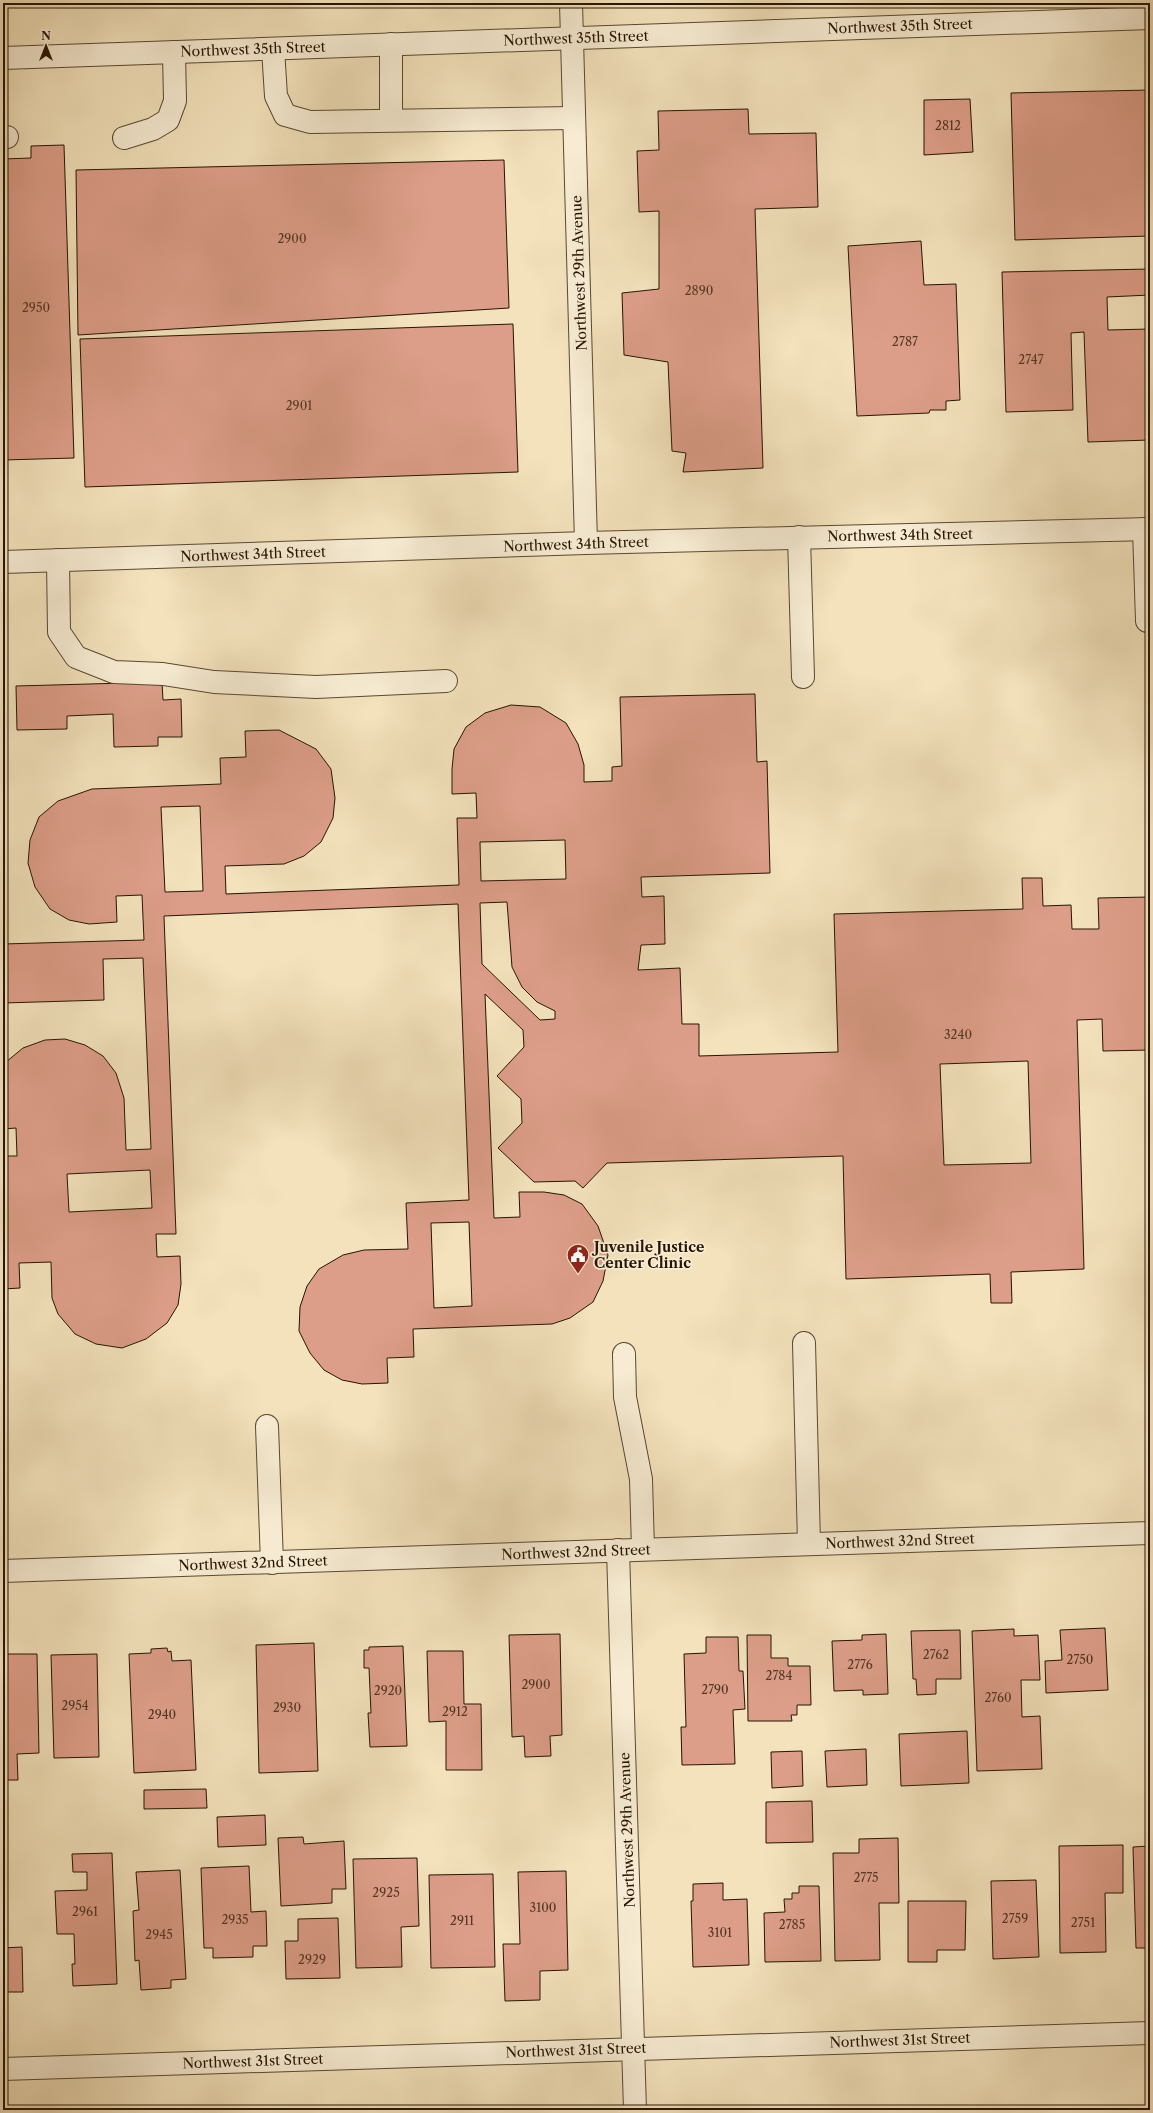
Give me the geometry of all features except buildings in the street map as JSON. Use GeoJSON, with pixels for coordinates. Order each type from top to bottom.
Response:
{"type":"FeatureCollection","features":[{"type":"Feature","properties":{"kind":"street","name":"Northwest 29th Avenue"},"geometry":{"type":"LineString","coordinates":[[571,3],[586,543]]}},
{"type":"Feature","properties":{"kind":"street","name":"Northwest 35th Street"},"geometry":{"type":"LineString","coordinates":[[3,58],[572,38],[1118,11],[1150,18]]}},
{"type":"Feature","properties":{"kind":"street"},"geometry":{"type":"LineString","coordinates":[[391,44],[391,120]]}},
{"type":"Feature","properties":{"kind":"street"},"geometry":{"type":"LineString","coordinates":[[273,49],[276,96],[285,115],[310,122],[574,118]]}},
{"type":"Feature","properties":{"kind":"street"},"geometry":{"type":"LineString","coordinates":[[124,138],[153,129],[168,120],[175,101],[174,52]]}},
{"type":"Feature","properties":{"kind":"street"},"geometry":{"type":"LineString","coordinates":[[1147,529],[1147,621]]}},
{"type":"Feature","properties":{"kind":"street","name":"Northwest 34th Street"},"geometry":{"type":"LineString","coordinates":[[3,562],[586,543],[1147,529]]}},
{"type":"Feature","properties":{"kind":"street"},"geometry":{"type":"LineString","coordinates":[[799,538],[803,677]]}},
{"type":"Feature","properties":{"kind":"street"},"geometry":{"type":"LineString","coordinates":[[58,560],[59,632],[76,657],[114,672],[163,674],[214,682],[316,687],[446,681]]}},
{"type":"Feature","properties":{"kind":"street"},"geometry":{"type":"LineString","coordinates":[[804,1343],[809,1544]]}},
{"type":"Feature","properties":{"kind":"street"},"geometry":{"type":"LineString","coordinates":[[624,1354],[625,1397],[641,1479],[643,1549]]}},
{"type":"Feature","properties":{"kind":"street"},"geometry":{"type":"LineString","coordinates":[[267,1426],[272,1563]]}},
{"type":"Feature","properties":{"kind":"street","name":"Northwest 32nd Street"},"geometry":{"type":"LineString","coordinates":[[3,1571],[1150,1533]]}},
{"type":"Feature","properties":{"kind":"street","name":"Northwest 29th Avenue"},"geometry":{"type":"LineString","coordinates":[[618,1550],[635,2110]]}},
{"type":"Feature","properties":{"kind":"street","name":"Northwest 31st Street"},"geometry":{"type":"LineString","coordinates":[[3,2069],[1150,2033]]}},
{"type":"Feature","properties":{"kind":"place","name":"Juvenile Justice Center Clinic"},"geometry":{"type":"Point","coordinates":[578,1274]}}]}
